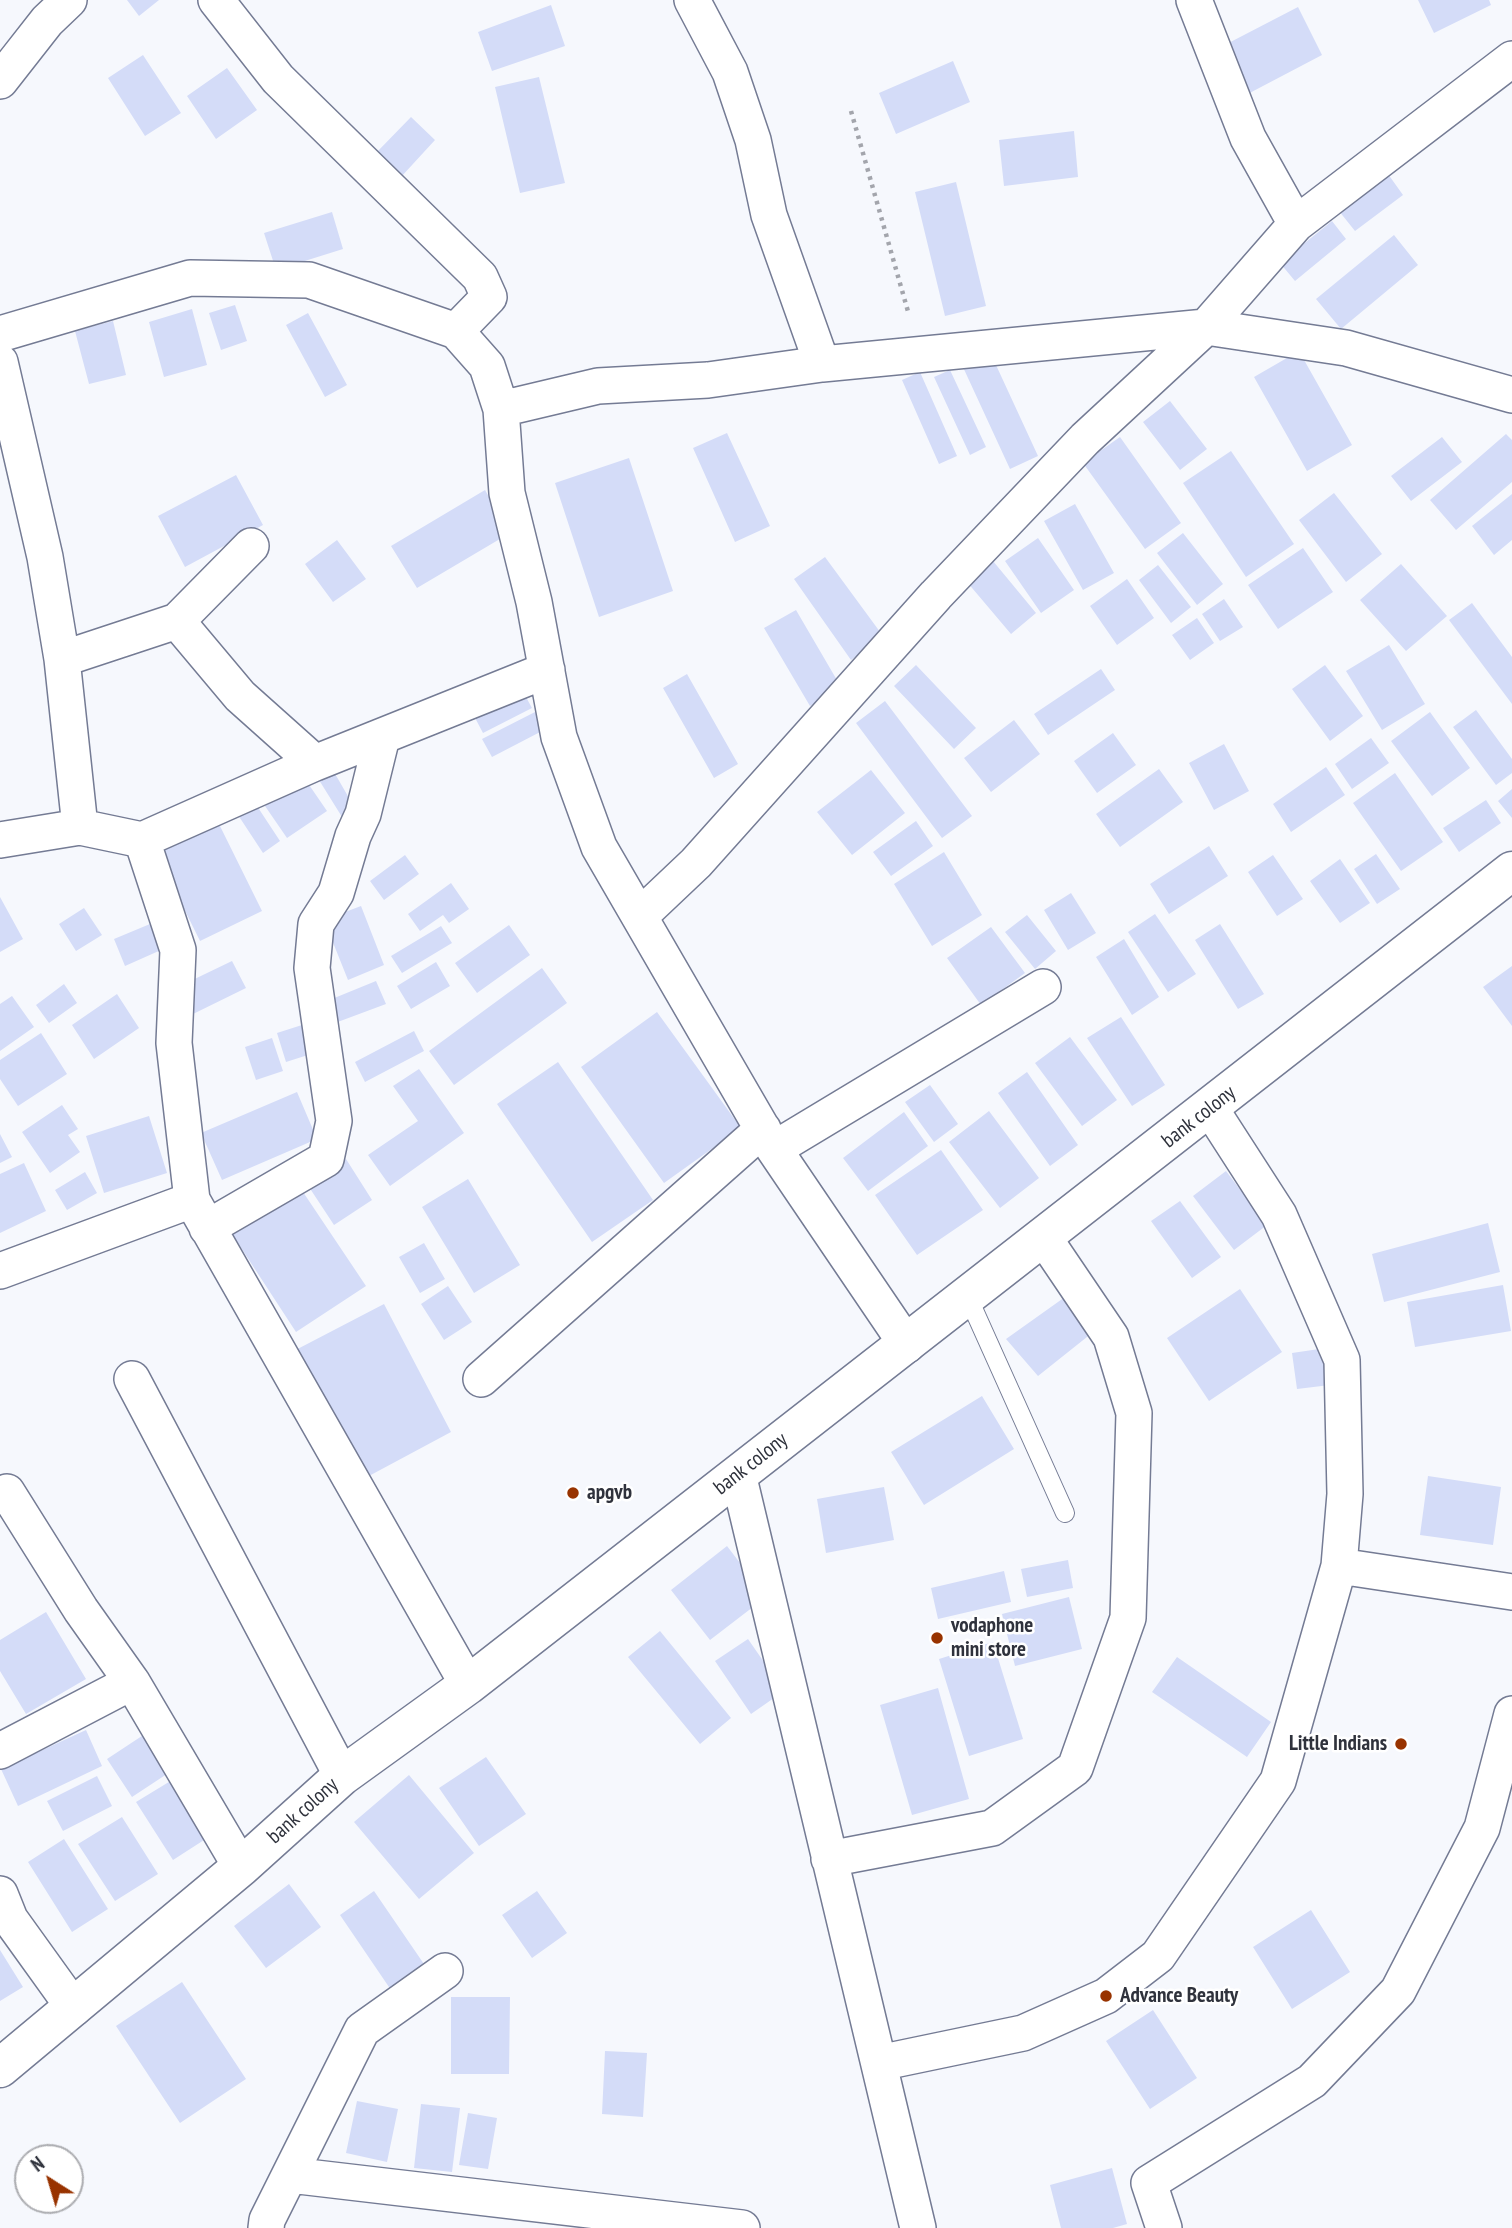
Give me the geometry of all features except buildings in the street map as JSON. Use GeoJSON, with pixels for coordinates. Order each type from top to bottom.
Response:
{"type":"FeatureCollection","features":[{"type":"Feature","properties":{"kind":"main road","name":"bank colony"},"geometry":{"type":"LineString","coordinates":[[0,2068],[241,1867],[342,1776],[468,1685],[1512,871]]}},
{"type":"Feature","properties":{"kind":"street"},"geometry":{"type":"LineString","coordinates":[[216,0],[278,79],[480,277],[489,297],[456,331]]}},
{"type":"Feature","properties":{"kind":"street"},"geometry":{"type":"LineString","coordinates":[[692,0],[730,72],[753,139],[769,215],[822,364]]}},
{"type":"Feature","properties":{"kind":"street"},"geometry":{"type":"LineString","coordinates":[[1194,0],[1248,138],[1296,224]]}},
{"type":"Feature","properties":{"kind":"street"},"geometry":{"type":"LineString","coordinates":[[0,81],[50,7]]}},
{"type":"Feature","properties":{"kind":"street"},"geometry":{"type":"LineString","coordinates":[[640,916],[696,863],[936,595],[1066,458],[1206,327],[1296,224],[1512,58]]}},
{"type":"Feature","properties":{"kind":"street"},"geometry":{"type":"LineString","coordinates":[[0,334],[190,278],[309,280],[456,331],[486,366],[501,409],[506,494],[547,670],[559,737],[599,847],[768,1139],[906,1345]]}},
{"type":"Feature","properties":{"kind":"street"},"geometry":{"type":"LineString","coordinates":[[501,409],[598,386],[708,380],[822,364],[921,357],[1206,327],[1346,348],[1512,395]]}},
{"type":"Feature","properties":{"kind":"street"},"geometry":{"type":"LineString","coordinates":[[0,362],[25,460],[62,659],[80,827]]}},
{"type":"Feature","properties":{"kind":"street"},"geometry":{"type":"LineString","coordinates":[[62,659],[177,621],[251,546]]}},
{"type":"Feature","properties":{"kind":"street"},"geometry":{"type":"LineString","coordinates":[[177,621],[240,696],[315,764]]}},
{"type":"Feature","properties":{"kind":"street"},"geometry":{"type":"LineString","coordinates":[[0,840],[80,827],[142,840],[315,764],[547,670]]}},
{"type":"Feature","properties":{"kind":"street"},"geometry":{"type":"LineString","coordinates":[[0,1271],[199,1214],[326,1159],[334,1121],[312,968],[316,924],[336,893],[353,836],[363,814],[383,737]]}},
{"type":"Feature","properties":{"kind":"street"},"geometry":{"type":"LineString","coordinates":[[142,840],[178,950],[174,1042],[199,1214],[468,1685]]}},
{"type":"Feature","properties":{"kind":"street"},"geometry":{"type":"LineString","coordinates":[[481,1379],[768,1139],[1043,987]]}},
{"type":"Feature","properties":{"kind":"street"},"geometry":{"type":"LineString","coordinates":[[879,2063],[1023,2033],[1106,1996],[1158,1956],[1278,1781],[1339,1566],[1345,1494],[1342,1360],[1279,1215],[1210,1108]]}},
{"type":"Feature","properties":{"kind":"street"},"geometry":{"type":"LineString","coordinates":[[829,1859],[992,1828],[1075,1768],[1128,1618],[1135,1413],[1111,1338],[1044,1238]]}},
{"type":"Feature","properties":{"kind":"street"},"geometry":{"type":"LineString","coordinates":[[132,1379],[342,1776]]}},
{"type":"Feature","properties":{"kind":"street"},"geometry":{"type":"LineString","coordinates":[[738,1474],[918,2228]]}},
{"type":"Feature","properties":{"kind":"street"},"geometry":{"type":"LineString","coordinates":[[7,1492],[81,1610],[132,1682],[241,1867]]}},
{"type":"Feature","properties":{"kind":"street"},"geometry":{"type":"LineString","coordinates":[[1339,1566],[1512,1592]]}},
{"type":"Feature","properties":{"kind":"street"},"geometry":{"type":"LineString","coordinates":[[0,1751],[132,1682]]}},
{"type":"Feature","properties":{"kind":"street"},"geometry":{"type":"LineString","coordinates":[[1164,2228],[1149,2183],[1312,2081],[1398,1991],[1482,1828],[1512,1714]]}},
{"type":"Feature","properties":{"kind":"street"},"geometry":{"type":"LineString","coordinates":[[0,1894],[10,1919],[74,2008]]}},
{"type":"Feature","properties":{"kind":"street"},"geometry":{"type":"LineString","coordinates":[[266,2228],[267,2220],[362,2030],[445,1971]]}},
{"type":"Feature","properties":{"kind":"street"},"geometry":{"type":"LineString","coordinates":[[290,2175],[741,2228]]}},
{"type":"Feature","properties":{"kind":"lane"},"geometry":{"type":"LineString","coordinates":[[968,1297],[1065,1513]]}},
{"type":"Feature","properties":{"kind":"path"},"geometry":{"type":"LineString","coordinates":[[851,111],[921,357]]}},
{"type":"Feature","properties":{"kind":"place","name":"apgvb"},"geometry":{"type":"Point","coordinates":[573,1493]}},
{"type":"Feature","properties":{"kind":"place","name":"vodaphone mini store"},"geometry":{"type":"Point","coordinates":[937,1638]}},
{"type":"Feature","properties":{"kind":"place","name":"Little Indians"},"geometry":{"type":"Point","coordinates":[1401,1744]}},
{"type":"Feature","properties":{"kind":"place","name":"Advance Beauty"},"geometry":{"type":"Point","coordinates":[1106,1996]}}]}
